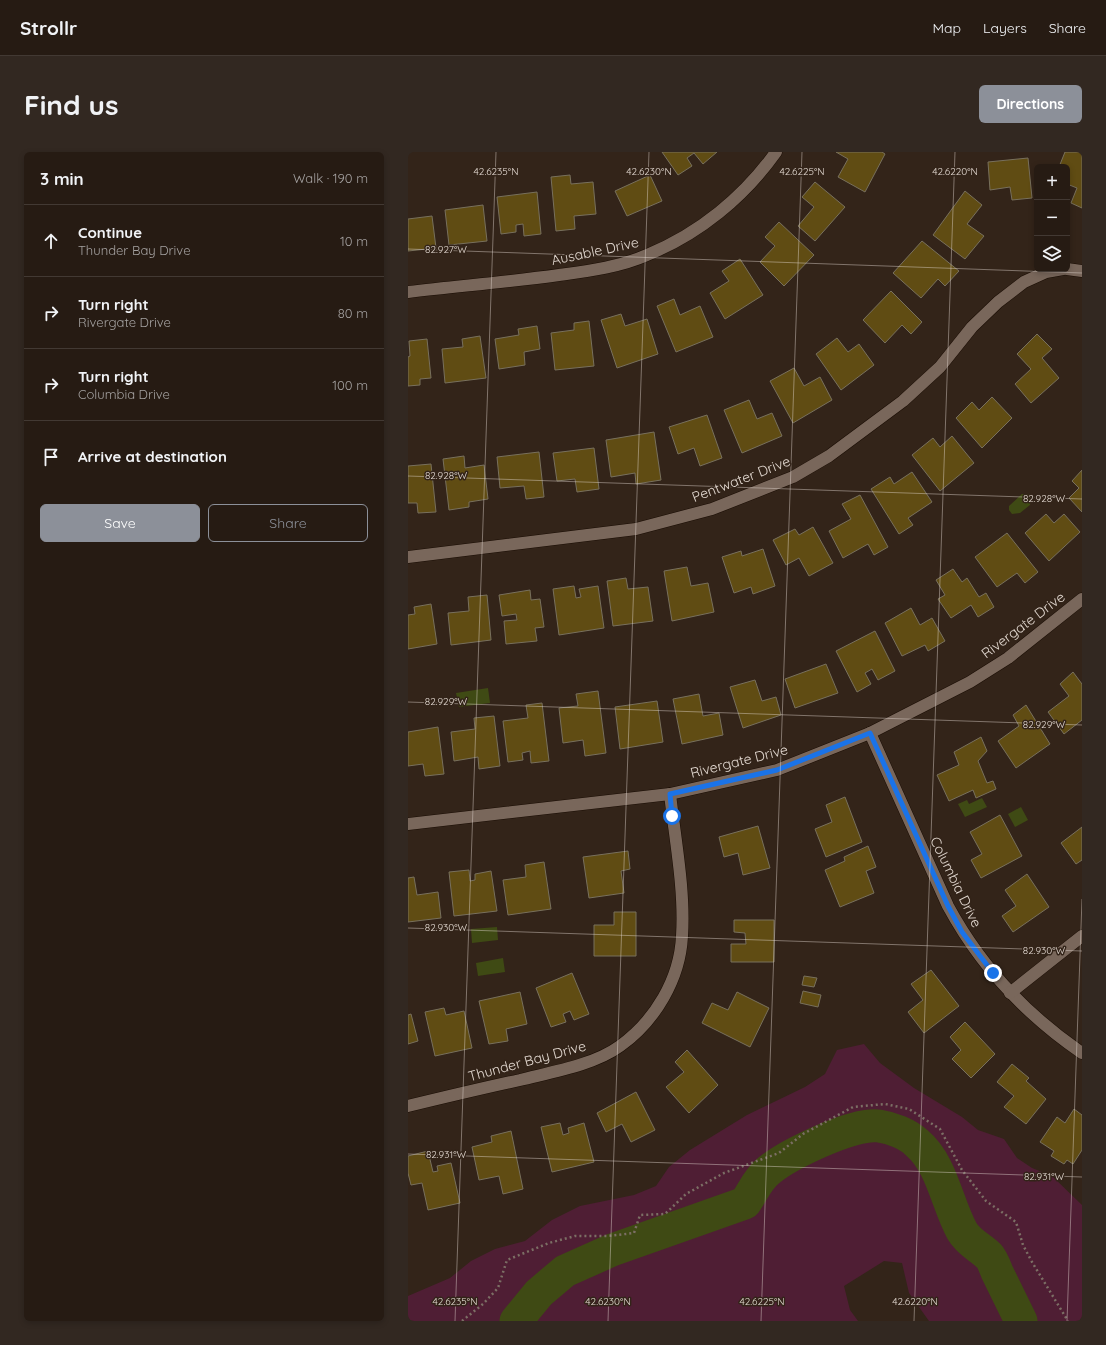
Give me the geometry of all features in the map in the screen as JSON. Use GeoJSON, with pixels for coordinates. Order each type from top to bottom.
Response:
{"type":"FeatureCollection","features":[{"type":"Feature","properties":{"kind":"street","name":"Ausable Drive"},"geometry":{"type":"LineString","coordinates":[[408,292],[587,271],[646,256],[691,232],[732,202],[776,152]]}},
{"type":"Feature","properties":{"kind":"street"},"geometry":{"type":"LineString","coordinates":[[1070,269],[1082,271]]}},
{"type":"Feature","properties":{"kind":"street","name":"Pentwater Drive"},"geometry":{"type":"LineString","coordinates":[[408,557],[636,529],[712,509],[781,482],[829,456],[903,401],[940,367],[982,317],[1024,282],[1046,272]]}},
{"type":"Feature","properties":{"kind":"street","name":"Rivergate Drive"},"geometry":{"type":"LineString","coordinates":[[408,824],[670,794],[777,770],[870,733],[970,682],[1008,658],[1082,599]]}},
{"type":"Feature","properties":{"kind":"street","name":"Columbia Drive"},"geometry":{"type":"LineString","coordinates":[[870,733],[962,932],[982,960],[1010,992],[1038,1020],[1082,1053]]}},
{"type":"Feature","properties":{"kind":"street","name":"Thunder Bay Drive"},"geometry":{"type":"LineString","coordinates":[[408,1106],[574,1066],[605,1055],[620,1046],[648,1020],[661,1004],[669,988],[678,962],[682,937],[683,913],[670,794]]}},
{"type":"Feature","properties":{"kind":"street"},"geometry":{"type":"LineString","coordinates":[[1010,992],[1082,936]]}},
{"type":"Feature","properties":{"kind":"path"},"geometry":{"type":"LineString","coordinates":[[462,1321],[483,1304],[498,1288],[507,1260],[549,1243],[575,1236],[634,1234],[640,1215],[665,1214],[686,1194],[724,1173],[779,1153],[803,1134],[853,1107],[885,1104],[909,1109],[940,1129],[962,1170],[986,1201],[1016,1222],[1023,1245],[1068,1321]]}},
{"type":"Feature","properties":{"kind":"shaded area"},"geometry":{"type":"Polygon","coordinates":[[[1022,494],[1028,494],[1031,497],[1030,505],[1020,513],[1012,514],[1009,510],[1009,506],[1022,494]]]}},
{"type":"Feature","properties":{"kind":"shaded area"},"geometry":{"type":"Polygon","coordinates":[[[488,688],[490,703],[459,707],[456,693],[488,688]]]}},
{"type":"Feature","properties":{"kind":"shaded area"},"geometry":{"type":"Polygon","coordinates":[[[982,798],[987,807],[965,817],[958,804],[967,800],[969,804],[982,798]]]}},
{"type":"Feature","properties":{"kind":"shaded area"},"geometry":{"type":"Polygon","coordinates":[[[1021,807],[1028,820],[1015,827],[1008,814],[1021,807]]]}},
{"type":"Feature","properties":{"kind":"shaded area"},"geometry":{"type":"Polygon","coordinates":[[[497,927],[498,940],[472,943],[471,929],[497,927]]]}},
{"type":"Feature","properties":{"kind":"shaded area"},"geometry":{"type":"Polygon","coordinates":[[[503,958],[505,972],[478,976],[476,963],[503,958]]]}},
{"type":"Feature","properties":{"kind":"shaded area"},"geometry":{"type":"Polygon","coordinates":[[[864,1044],[880,1063],[914,1088],[962,1117],[978,1130],[1004,1139],[1017,1158],[1032,1168],[1052,1176],[1082,1205],[1082,1321],[929,1321],[909,1293],[902,1263],[884,1261],[844,1286],[850,1310],[858,1321],[408,1321],[408,1296],[450,1278],[471,1261],[495,1249],[525,1241],[552,1220],[580,1206],[634,1195],[656,1186],[669,1167],[690,1150],[747,1115],[805,1087],[825,1074],[837,1050],[864,1044]]]}},
{"type":"Feature","properties":{"kind":"building"},"geometry":{"type":"Polygon","coordinates":[[[662,152],[717,152],[703,164],[694,153],[687,158],[692,166],[678,175],[662,152]]]}},
{"type":"Feature","properties":{"kind":"building"},"geometry":{"type":"Polygon","coordinates":[[[836,152],[882,152],[885,154],[865,192],[838,177],[848,159],[836,152]]]}},
{"type":"Feature","properties":{"kind":"building"},"geometry":{"type":"Polygon","coordinates":[[[1065,152],[1082,152],[1082,208],[1071,203],[1077,188],[1070,185],[1070,164],[1060,164],[1065,152]]]}},
{"type":"Feature","properties":{"kind":"building"},"geometry":{"type":"Polygon","coordinates":[[[1028,158],[1032,198],[1012,200],[1010,187],[990,190],[988,162],[1028,158]]]}},
{"type":"Feature","properties":{"kind":"building"},"geometry":{"type":"Polygon","coordinates":[[[570,175],[571,184],[593,182],[596,214],[574,216],[575,229],[556,231],[551,177],[570,175]]]}},
{"type":"Feature","properties":{"kind":"building"},"geometry":{"type":"Polygon","coordinates":[[[650,175],[662,201],[627,216],[615,191],[650,175]]]}},
{"type":"Feature","properties":{"kind":"building"},"geometry":{"type":"Polygon","coordinates":[[[815,182],[845,207],[815,241],[798,226],[814,207],[802,197],[815,182]]]}},
{"type":"Feature","properties":{"kind":"building"},"geometry":{"type":"Polygon","coordinates":[[[965,191],[982,205],[967,224],[984,236],[965,259],[933,235],[965,191]]]}},
{"type":"Feature","properties":{"kind":"building"},"geometry":{"type":"Polygon","coordinates":[[[537,192],[541,234],[524,236],[523,224],[516,225],[516,232],[501,234],[497,197],[537,192]]]}},
{"type":"Feature","properties":{"kind":"building"},"geometry":{"type":"Polygon","coordinates":[[[483,205],[487,241],[449,245],[445,210],[483,205]]]}},
{"type":"Feature","properties":{"kind":"building"},"geometry":{"type":"Polygon","coordinates":[[[432,216],[436,248],[408,251],[408,219],[432,216]]]}},
{"type":"Feature","properties":{"kind":"building"},"geometry":{"type":"Polygon","coordinates":[[[779,222],[814,255],[784,286],[760,262],[775,246],[765,237],[779,222]]]}},
{"type":"Feature","properties":{"kind":"building"},"geometry":{"type":"Polygon","coordinates":[[[922,241],[959,271],[945,286],[938,279],[921,298],[893,273],[922,241]]]}},
{"type":"Feature","properties":{"kind":"building"},"geometry":{"type":"Polygon","coordinates":[[[740,259],[763,295],[725,319],[710,293],[729,281],[722,271],[740,259]]]}},
{"type":"Feature","properties":{"kind":"building"},"geometry":{"type":"Polygon","coordinates":[[[891,291],[922,322],[911,334],[902,325],[885,343],[863,320],[891,291]]]}},
{"type":"Feature","properties":{"kind":"building"},"geometry":{"type":"Polygon","coordinates":[[[674,299],[680,315],[700,306],[713,337],[676,352],[657,306],[674,299]]]}},
{"type":"Feature","properties":{"kind":"building"},"geometry":{"type":"Polygon","coordinates":[[[621,314],[625,326],[647,319],[658,354],[617,368],[601,320],[621,314]]]}},
{"type":"Feature","properties":{"kind":"building"},"geometry":{"type":"Polygon","coordinates":[[[589,321],[594,366],[555,370],[551,333],[574,330],[574,323],[589,321]]]}},
{"type":"Feature","properties":{"kind":"building"},"geometry":{"type":"Polygon","coordinates":[[[537,326],[540,349],[524,352],[525,365],[499,369],[495,339],[519,335],[518,329],[537,326]]]}},
{"type":"Feature","properties":{"kind":"building"},"geometry":{"type":"Polygon","coordinates":[[[1037,334],[1052,349],[1042,358],[1059,378],[1031,403],[1015,384],[1031,369],[1017,354],[1037,334]]]}},
{"type":"Feature","properties":{"kind":"building"},"geometry":{"type":"Polygon","coordinates":[[[480,336],[486,378],[445,383],[442,349],[463,347],[462,339],[480,336]]]}},
{"type":"Feature","properties":{"kind":"building"},"geometry":{"type":"Polygon","coordinates":[[[837,338],[848,352],[859,344],[874,365],[841,390],[816,354],[837,338]]]}},
{"type":"Feature","properties":{"kind":"building"},"geometry":{"type":"Polygon","coordinates":[[[427,339],[431,378],[420,379],[420,385],[408,386],[408,357],[410,356],[409,341],[427,339]]]}},
{"type":"Feature","properties":{"kind":"building"},"geometry":{"type":"Polygon","coordinates":[[[794,368],[804,386],[820,377],[832,400],[793,423],[770,381],[794,368]]]}},
{"type":"Feature","properties":{"kind":"building"},"geometry":{"type":"Polygon","coordinates":[[[992,397],[1012,418],[982,448],[956,418],[972,402],[979,410],[992,397]]]}},
{"type":"Feature","properties":{"kind":"building"},"geometry":{"type":"Polygon","coordinates":[[[749,400],[757,419],[772,413],[782,436],[742,453],[724,410],[749,400]]]}},
{"type":"Feature","properties":{"kind":"building"},"geometry":{"type":"Polygon","coordinates":[[[707,415],[722,458],[700,466],[694,448],[678,454],[669,427],[707,415]]]}},
{"type":"Feature","properties":{"kind":"building"},"geometry":{"type":"Polygon","coordinates":[[[654,432],[661,480],[636,484],[635,473],[611,477],[606,440],[654,432]]]}},
{"type":"Feature","properties":{"kind":"building"},"geometry":{"type":"Polygon","coordinates":[[[952,436],[974,463],[940,491],[912,455],[933,438],[940,447],[952,436]]]}},
{"type":"Feature","properties":{"kind":"building"},"geometry":{"type":"Polygon","coordinates":[[[594,448],[599,489],[577,492],[575,479],[557,481],[553,453],[594,448]]]}},
{"type":"Feature","properties":{"kind":"building"},"geometry":{"type":"Polygon","coordinates":[[[539,452],[544,497],[526,499],[524,486],[500,488],[497,457],[539,452]]]}},
{"type":"Feature","properties":{"kind":"building"},"geometry":{"type":"Polygon","coordinates":[[[464,456],[465,468],[484,465],[488,499],[469,502],[469,507],[449,510],[443,459],[464,456]]]}},
{"type":"Feature","properties":{"kind":"building"},"geometry":{"type":"Polygon","coordinates":[[[431,464],[436,512],[418,513],[417,503],[408,503],[408,466],[431,464]]]}},
{"type":"Feature","properties":{"kind":"building"},"geometry":{"type":"Polygon","coordinates":[[[1082,470],[1082,512],[1069,498],[1079,488],[1072,481],[1082,470]]]}},
{"type":"Feature","properties":{"kind":"building"},"geometry":{"type":"Polygon","coordinates":[[[912,472],[932,502],[908,518],[913,525],[899,534],[871,489],[890,477],[894,484],[912,472]]]}},
{"type":"Feature","properties":{"kind":"building"},"geometry":{"type":"Polygon","coordinates":[[[860,495],[888,547],[874,555],[868,544],[843,558],[829,531],[851,519],[842,504],[860,495]]]}},
{"type":"Feature","properties":{"kind":"building"},"geometry":{"type":"Polygon","coordinates":[[[1046,514],[1054,523],[1064,514],[1080,532],[1049,561],[1025,533],[1046,514]]]}},
{"type":"Feature","properties":{"kind":"building"},"geometry":{"type":"Polygon","coordinates":[[[813,527],[833,563],[809,576],[799,558],[786,565],[773,540],[795,529],[799,535],[813,527]]]}},
{"type":"Feature","properties":{"kind":"building"},"geometry":{"type":"Polygon","coordinates":[[[1007,533],[1038,572],[1025,583],[1017,573],[997,587],[975,557],[1007,533]]]}},
{"type":"Feature","properties":{"kind":"building"},"geometry":{"type":"Polygon","coordinates":[[[763,549],[775,586],[753,594],[751,587],[734,593],[722,557],[741,551],[742,556],[763,549]]]}},
{"type":"Feature","properties":{"kind":"building"},"geometry":{"type":"Polygon","coordinates":[[[687,567],[691,586],[708,583],[714,612],[672,621],[664,571],[687,567]]]}},
{"type":"Feature","properties":{"kind":"building"},"geometry":{"type":"Polygon","coordinates":[[[953,569],[962,582],[967,578],[979,597],[986,593],[994,607],[978,617],[971,605],[951,618],[938,599],[945,595],[936,580],[953,569]]]}},
{"type":"Feature","properties":{"kind":"building"},"geometry":{"type":"Polygon","coordinates":[[[626,578],[628,589],[648,587],[653,621],[613,626],[607,581],[626,578]]]}},
{"type":"Feature","properties":{"kind":"building"},"geometry":{"type":"Polygon","coordinates":[[[574,586],[576,598],[581,597],[579,589],[598,586],[604,628],[559,635],[553,589],[574,586]]]}},
{"type":"Feature","properties":{"kind":"building"},"geometry":{"type":"Polygon","coordinates":[[[530,590],[531,600],[540,599],[544,627],[535,628],[537,641],[506,644],[504,621],[517,620],[516,614],[502,616],[499,595],[530,590]]]}},
{"type":"Feature","properties":{"kind":"building"},"geometry":{"type":"Polygon","coordinates":[[[487,595],[491,640],[451,645],[448,613],[469,611],[468,597],[487,595]]]}},
{"type":"Feature","properties":{"kind":"building"},"geometry":{"type":"Polygon","coordinates":[[[431,604],[437,644],[408,649],[408,615],[415,614],[414,607],[431,604]]]}},
{"type":"Feature","properties":{"kind":"building"},"geometry":{"type":"Polygon","coordinates":[[[911,608],[920,625],[932,618],[945,641],[928,651],[925,645],[902,656],[885,623],[911,608]]]}},
{"type":"Feature","properties":{"kind":"building"},"geometry":{"type":"Polygon","coordinates":[[[875,631],[895,671],[878,680],[872,669],[865,673],[871,684],[857,692],[836,651],[875,631]]]}},
{"type":"Feature","properties":{"kind":"building"},"geometry":{"type":"Polygon","coordinates":[[[826,664],[838,693],[795,708],[785,679],[826,664]]]}},
{"type":"Feature","properties":{"kind":"building"},"geometry":{"type":"Polygon","coordinates":[[[1073,672],[1082,684],[1082,720],[1064,734],[1048,712],[1069,696],[1060,684],[1073,672]]]}},
{"type":"Feature","properties":{"kind":"building"},"geometry":{"type":"Polygon","coordinates":[[[755,680],[762,701],[776,697],[781,715],[743,728],[730,687],[755,680]]]}},
{"type":"Feature","properties":{"kind":"building"},"geometry":{"type":"Polygon","coordinates":[[[598,691],[606,753],[585,756],[583,740],[563,743],[559,708],[578,706],[576,694],[598,691]]]}},
{"type":"Feature","properties":{"kind":"building"},"geometry":{"type":"Polygon","coordinates":[[[699,694],[703,716],[719,713],[723,735],[682,744],[673,699],[699,694]]]}},
{"type":"Feature","properties":{"kind":"building"},"geometry":{"type":"Polygon","coordinates":[[[657,701],[663,742],[620,749],[615,707],[657,701]]]}},
{"type":"Feature","properties":{"kind":"building"},"geometry":{"type":"Polygon","coordinates":[[[542,703],[549,761],[531,763],[530,751],[522,753],[523,760],[508,762],[503,721],[528,718],[526,705],[542,703]]]}},
{"type":"Feature","properties":{"kind":"building"},"geometry":{"type":"Polygon","coordinates":[[[1026,705],[1050,744],[1016,768],[998,741],[1019,726],[1013,715],[1026,705]]]}},
{"type":"Feature","properties":{"kind":"building"},"geometry":{"type":"Polygon","coordinates":[[[494,716],[500,766],[479,769],[478,757],[454,761],[451,732],[475,729],[474,718],[494,716]]]}},
{"type":"Feature","properties":{"kind":"building"},"geometry":{"type":"Polygon","coordinates":[[[438,727],[444,774],[425,776],[423,764],[408,766],[408,732],[438,727]]]}},
{"type":"Feature","properties":{"kind":"building"},"geometry":{"type":"Polygon","coordinates":[[[981,737],[987,751],[978,761],[987,783],[993,781],[996,789],[976,798],[973,790],[949,801],[937,775],[959,765],[954,752],[981,737]]]}},
{"type":"Feature","properties":{"kind":"building"},"geometry":{"type":"Polygon","coordinates":[[[845,797],[862,842],[826,857],[815,829],[832,822],[826,805],[845,797]]]}},
{"type":"Feature","properties":{"kind":"building"},"geometry":{"type":"Polygon","coordinates":[[[1000,815],[1022,856],[981,878],[971,860],[982,854],[970,832],[1000,815]]]}},
{"type":"Feature","properties":{"kind":"building"},"geometry":{"type":"Polygon","coordinates":[[[758,826],[770,868],[743,875],[738,853],[724,857],[719,837],[758,826]]]}},
{"type":"Feature","properties":{"kind":"building"},"geometry":{"type":"Polygon","coordinates":[[[1082,827],[1082,860],[1076,864],[1061,843],[1082,827]]]}},
{"type":"Feature","properties":{"kind":"building"},"geometry":{"type":"Polygon","coordinates":[[[868,846],[876,867],[866,871],[874,893],[840,907],[825,870],[845,861],[844,857],[868,846]]]}},
{"type":"Feature","properties":{"kind":"building"},"geometry":{"type":"Polygon","coordinates":[[[628,851],[630,869],[621,871],[624,893],[589,898],[583,857],[628,851]]]}},
{"type":"Feature","properties":{"kind":"building"},"geometry":{"type":"Polygon","coordinates":[[[544,862],[551,909],[508,915],[503,880],[526,877],[525,865],[544,862]]]}},
{"type":"Feature","properties":{"kind":"building"},"geometry":{"type":"Polygon","coordinates":[[[469,870],[470,881],[475,880],[475,874],[491,871],[497,911],[454,916],[449,872],[469,870]]]}},
{"type":"Feature","properties":{"kind":"building"},"geometry":{"type":"Polygon","coordinates":[[[1027,874],[1049,907],[1013,932],[1002,916],[1016,906],[1005,890],[1027,874]]]}},
{"type":"Feature","properties":{"kind":"building"},"geometry":{"type":"Polygon","coordinates":[[[414,877],[417,895],[438,892],[441,918],[408,922],[408,878],[414,877]]]}},
{"type":"Feature","properties":{"kind":"building"},"geometry":{"type":"Polygon","coordinates":[[[614,912],[636,912],[636,956],[594,956],[594,925],[614,925],[614,912]]]}},
{"type":"Feature","properties":{"kind":"building"},"geometry":{"type":"Polygon","coordinates":[[[734,920],[774,920],[774,962],[731,962],[731,944],[746,944],[745,933],[734,932],[734,920]]]}},
{"type":"Feature","properties":{"kind":"building"},"geometry":{"type":"Polygon","coordinates":[[[931,970],[959,1006],[924,1033],[908,1012],[923,1000],[911,984],[931,970]]]}},
{"type":"Feature","properties":{"kind":"building"},"geometry":{"type":"Polygon","coordinates":[[[572,973],[589,1014],[574,1020],[570,1011],[563,1014],[566,1022],[551,1027],[536,988],[572,973]]]}},
{"type":"Feature","properties":{"kind":"building"},"geometry":{"type":"Polygon","coordinates":[[[804,976],[817,978],[814,987],[802,985],[804,976]]]}},
{"type":"Feature","properties":{"kind":"building"},"geometry":{"type":"Polygon","coordinates":[[[803,991],[821,995],[818,1007],[800,1003],[803,991]]]}},
{"type":"Feature","properties":{"kind":"building"},"geometry":{"type":"Polygon","coordinates":[[[520,992],[527,1024],[506,1029],[508,1041],[489,1044],[479,1001],[520,992]]]}},
{"type":"Feature","properties":{"kind":"building"},"geometry":{"type":"Polygon","coordinates":[[[737,992],[769,1008],[750,1047],[702,1023],[712,1003],[728,1010],[737,992]]]}},
{"type":"Feature","properties":{"kind":"building"},"geometry":{"type":"Polygon","coordinates":[[[444,1008],[446,1015],[464,1011],[472,1048],[435,1056],[425,1012],[444,1008]]]}},
{"type":"Feature","properties":{"kind":"building"},"geometry":{"type":"Polygon","coordinates":[[[411,1014],[418,1041],[408,1044],[408,1015],[411,1014]]]}},
{"type":"Feature","properties":{"kind":"building"},"geometry":{"type":"Polygon","coordinates":[[[965,1022],[995,1054],[971,1078],[952,1059],[961,1050],[950,1037],[965,1022]]]}},
{"type":"Feature","properties":{"kind":"building"},"geometry":{"type":"Polygon","coordinates":[[[687,1050],[718,1085],[689,1113],[666,1087],[684,1072],[675,1062],[687,1050]]]}},
{"type":"Feature","properties":{"kind":"building"},"geometry":{"type":"Polygon","coordinates":[[[1012,1064],[1029,1078],[1026,1081],[1046,1099],[1026,1124],[1004,1107],[1014,1096],[997,1082],[1012,1064]]]}},
{"type":"Feature","properties":{"kind":"building"},"geometry":{"type":"Polygon","coordinates":[[[636,1092],[655,1130],[631,1142],[622,1124],[606,1132],[597,1113],[636,1092]]]}},
{"type":"Feature","properties":{"kind":"building"},"geometry":{"type":"Polygon","coordinates":[[[1074,1109],[1082,1115],[1082,1150],[1073,1164],[1067,1160],[1064,1164],[1051,1156],[1054,1151],[1040,1142],[1057,1117],[1065,1123],[1074,1109]]]}},
{"type":"Feature","properties":{"kind":"building"},"geometry":{"type":"Polygon","coordinates":[[[560,1123],[563,1135],[569,1133],[568,1128],[584,1123],[594,1162],[552,1172],[541,1127],[560,1123]]]}},
{"type":"Feature","properties":{"kind":"building"},"geometry":{"type":"Polygon","coordinates":[[[511,1131],[523,1189],[503,1194],[499,1176],[479,1180],[472,1147],[492,1142],[491,1136],[511,1131]]]}},
{"type":"Feature","properties":{"kind":"building"},"geometry":{"type":"Polygon","coordinates":[[[428,1151],[433,1172],[438,1171],[437,1166],[451,1163],[460,1203],[428,1210],[422,1183],[411,1185],[408,1173],[408,1156],[428,1151]]]}},
{"type":"Feature","properties":{"kind":"waterway"},"geometry":{"type":"LineString","coordinates":[[516,1321],[539,1293],[565,1271],[612,1250],[745,1203],[758,1182],[777,1164],[821,1141],[838,1134],[868,1126],[889,1128],[904,1134],[913,1140],[925,1152],[938,1173],[962,1231],[968,1239],[990,1257],[1021,1321]]}},
{"type":"Feature","properties":{"kind":"route"},"geometry":{"type":"LineString","coordinates":[[672,816],[670,794],[777,770],[870,733],[948,906],[962,932],[993,973]]}}]}
